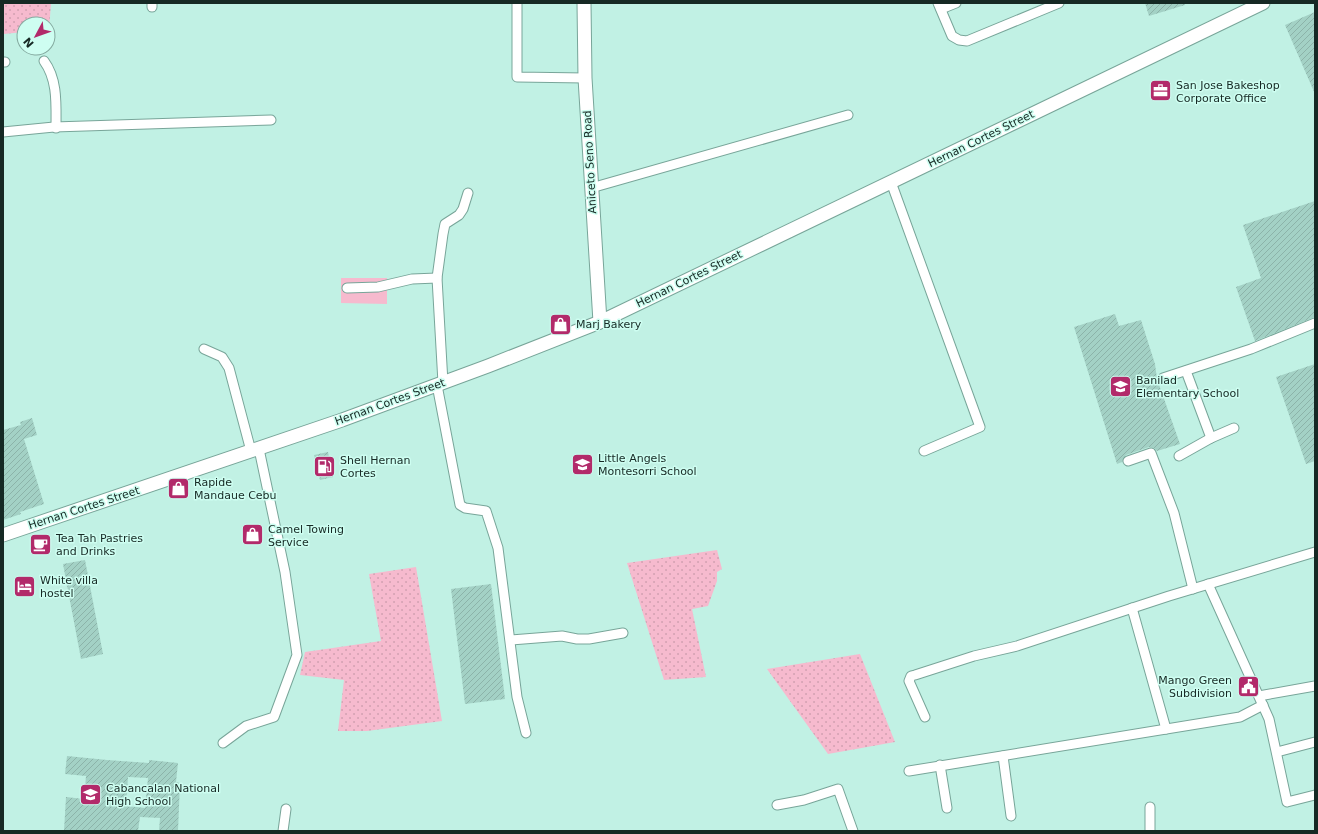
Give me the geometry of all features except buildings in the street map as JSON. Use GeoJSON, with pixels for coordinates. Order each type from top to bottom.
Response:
{"type":"FeatureCollection","features":[{"type":"Feature","properties":{"kind":"main road","name":"Aniceto Seno Road"},"geometry":{"type":"LineString","coordinates":[[584,3],[585,78],[600,322]]}},
{"type":"Feature","properties":{"kind":"main road","name":"Hernan Cortes Street"},"geometry":{"type":"LineString","coordinates":[[3,535],[255,450],[440,384],[600,322],[1263,3]]}},
{"type":"Feature","properties":{"kind":"street"},"geometry":{"type":"LineString","coordinates":[[517,3],[517,77],[585,78]]}},
{"type":"Feature","properties":{"kind":"street"},"geometry":{"type":"LineString","coordinates":[[956,3],[939,6],[952,36],[959,40],[967,41],[1059,3]]}},
{"type":"Feature","properties":{"kind":"street"},"geometry":{"type":"LineString","coordinates":[[44,61],[52,76],[56,128]]}},
{"type":"Feature","properties":{"kind":"street"},"geometry":{"type":"LineString","coordinates":[[591,188],[848,115]]}},
{"type":"Feature","properties":{"kind":"street"},"geometry":{"type":"LineString","coordinates":[[3,132],[56,128],[271,120]]}},
{"type":"Feature","properties":{"kind":"street"},"geometry":{"type":"LineString","coordinates":[[891,182],[980,427],[924,451]]}},
{"type":"Feature","properties":{"kind":"street"},"geometry":{"type":"LineString","coordinates":[[468,193],[463,209],[444,227],[437,278],[440,384],[460,505],[466,508],[486,511],[498,548],[518,698],[526,733]]}},
{"type":"Feature","properties":{"kind":"street"},"geometry":{"type":"LineString","coordinates":[[346,288],[378,287],[412,279],[437,278]]}},
{"type":"Feature","properties":{"kind":"street"},"geometry":{"type":"LineString","coordinates":[[1163,378],[1251,349],[1315,323]]}},
{"type":"Feature","properties":{"kind":"street"},"geometry":{"type":"LineString","coordinates":[[204,348],[222,357],[229,368],[255,450],[285,572],[297,655],[274,717],[246,726],[223,743]]}},
{"type":"Feature","properties":{"kind":"street"},"geometry":{"type":"LineString","coordinates":[[1186,371],[1211,438]]}},
{"type":"Feature","properties":{"kind":"street"},"geometry":{"type":"LineString","coordinates":[[1179,456],[1211,438],[1234,428]]}},
{"type":"Feature","properties":{"kind":"street"},"geometry":{"type":"LineString","coordinates":[[1128,461],[1151,453],[1174,513],[1193,589]]}},
{"type":"Feature","properties":{"kind":"street"},"geometry":{"type":"LineString","coordinates":[[925,718],[909,681],[911,676],[974,656],[1017,646],[1208,584],[1315,552]]}},
{"type":"Feature","properties":{"kind":"street"},"geometry":{"type":"LineString","coordinates":[[1208,584],[1269,719],[1287,802],[1315,795]]}},
{"type":"Feature","properties":{"kind":"street"},"geometry":{"type":"LineString","coordinates":[[1132,608],[1166,729]]}},
{"type":"Feature","properties":{"kind":"street"},"geometry":{"type":"LineString","coordinates":[[510,640],[562,636],[577,639],[589,639],[623,633]]}},
{"type":"Feature","properties":{"kind":"street"},"geometry":{"type":"LineString","coordinates":[[909,771],[1240,717],[1261,700],[1315,686]]}},
{"type":"Feature","properties":{"kind":"street"},"geometry":{"type":"LineString","coordinates":[[1277,752],[1315,742]]}},
{"type":"Feature","properties":{"kind":"street"},"geometry":{"type":"LineString","coordinates":[[1003,756],[1011,816]]}},
{"type":"Feature","properties":{"kind":"street"},"geometry":{"type":"LineString","coordinates":[[940,765],[947,808]]}},
{"type":"Feature","properties":{"kind":"street"},"geometry":{"type":"LineString","coordinates":[[777,806],[804,800],[838,789],[853,831]]}},
{"type":"Feature","properties":{"kind":"street"},"geometry":{"type":"LineString","coordinates":[[1150,806],[1150,831]]}},
{"type":"Feature","properties":{"kind":"street"},"geometry":{"type":"LineString","coordinates":[[283,831],[286,809]]}},
{"type":"Feature","properties":{"kind":"shaded area"},"geometry":{"type":"Polygon","coordinates":[[[4,3],[51,3],[50,16],[16,16],[16,33],[4,34],[4,3]]]}},
{"type":"Feature","properties":{"kind":"shaded area"},"geometry":{"type":"Polygon","coordinates":[[[341,278],[387,278],[387,304],[341,303],[341,278]]]}},
{"type":"Feature","properties":{"kind":"shaded area"},"geometry":{"type":"Polygon","coordinates":[[[717,550],[722,569],[717,572],[717,581],[708,606],[692,609],[706,677],[664,680],[627,563],[717,550]]]}},
{"type":"Feature","properties":{"kind":"shaded area"},"geometry":{"type":"Polygon","coordinates":[[[416,567],[442,721],[367,731],[338,731],[344,680],[300,675],[305,652],[381,641],[369,574],[416,567]]]}},
{"type":"Feature","properties":{"kind":"shaded area"},"geometry":{"type":"Polygon","coordinates":[[[860,654],[895,742],[828,754],[767,669],[860,654]]]}},
{"type":"Feature","properties":{"kind":"place","name":"San Jose Bakeshop Corporate Office"},"geometry":{"type":"Point","coordinates":[1161,91]}},
{"type":"Feature","properties":{"kind":"place","name":"Marj Bakery"},"geometry":{"type":"Point","coordinates":[560,324]}},
{"type":"Feature","properties":{"kind":"place","name":"Banilad Elementary School"},"geometry":{"type":"Point","coordinates":[1121,386]}},
{"type":"Feature","properties":{"kind":"place","name":"Little Angels Montesorri School"},"geometry":{"type":"Point","coordinates":[583,464]}},
{"type":"Feature","properties":{"kind":"place","name":"Shell Hernan Cortes"},"geometry":{"type":"Point","coordinates":[324,466]}},
{"type":"Feature","properties":{"kind":"place","name":"Rapide Mandaue Cebu"},"geometry":{"type":"Point","coordinates":[179,488]}},
{"type":"Feature","properties":{"kind":"place","name":"Camel Towing Service"},"geometry":{"type":"Point","coordinates":[253,535]}},
{"type":"Feature","properties":{"kind":"place","name":"Tea Tah Pastries and Drinks"},"geometry":{"type":"Point","coordinates":[41,544]}},
{"type":"Feature","properties":{"kind":"place","name":"White villa hostel"},"geometry":{"type":"Point","coordinates":[24,586]}},
{"type":"Feature","properties":{"kind":"place","name":"Mango Green Subdivision"},"geometry":{"type":"Point","coordinates":[1248,686]}},
{"type":"Feature","properties":{"kind":"place","name":"Cabancalan National High School"},"geometry":{"type":"Point","coordinates":[91,794]}}]}
